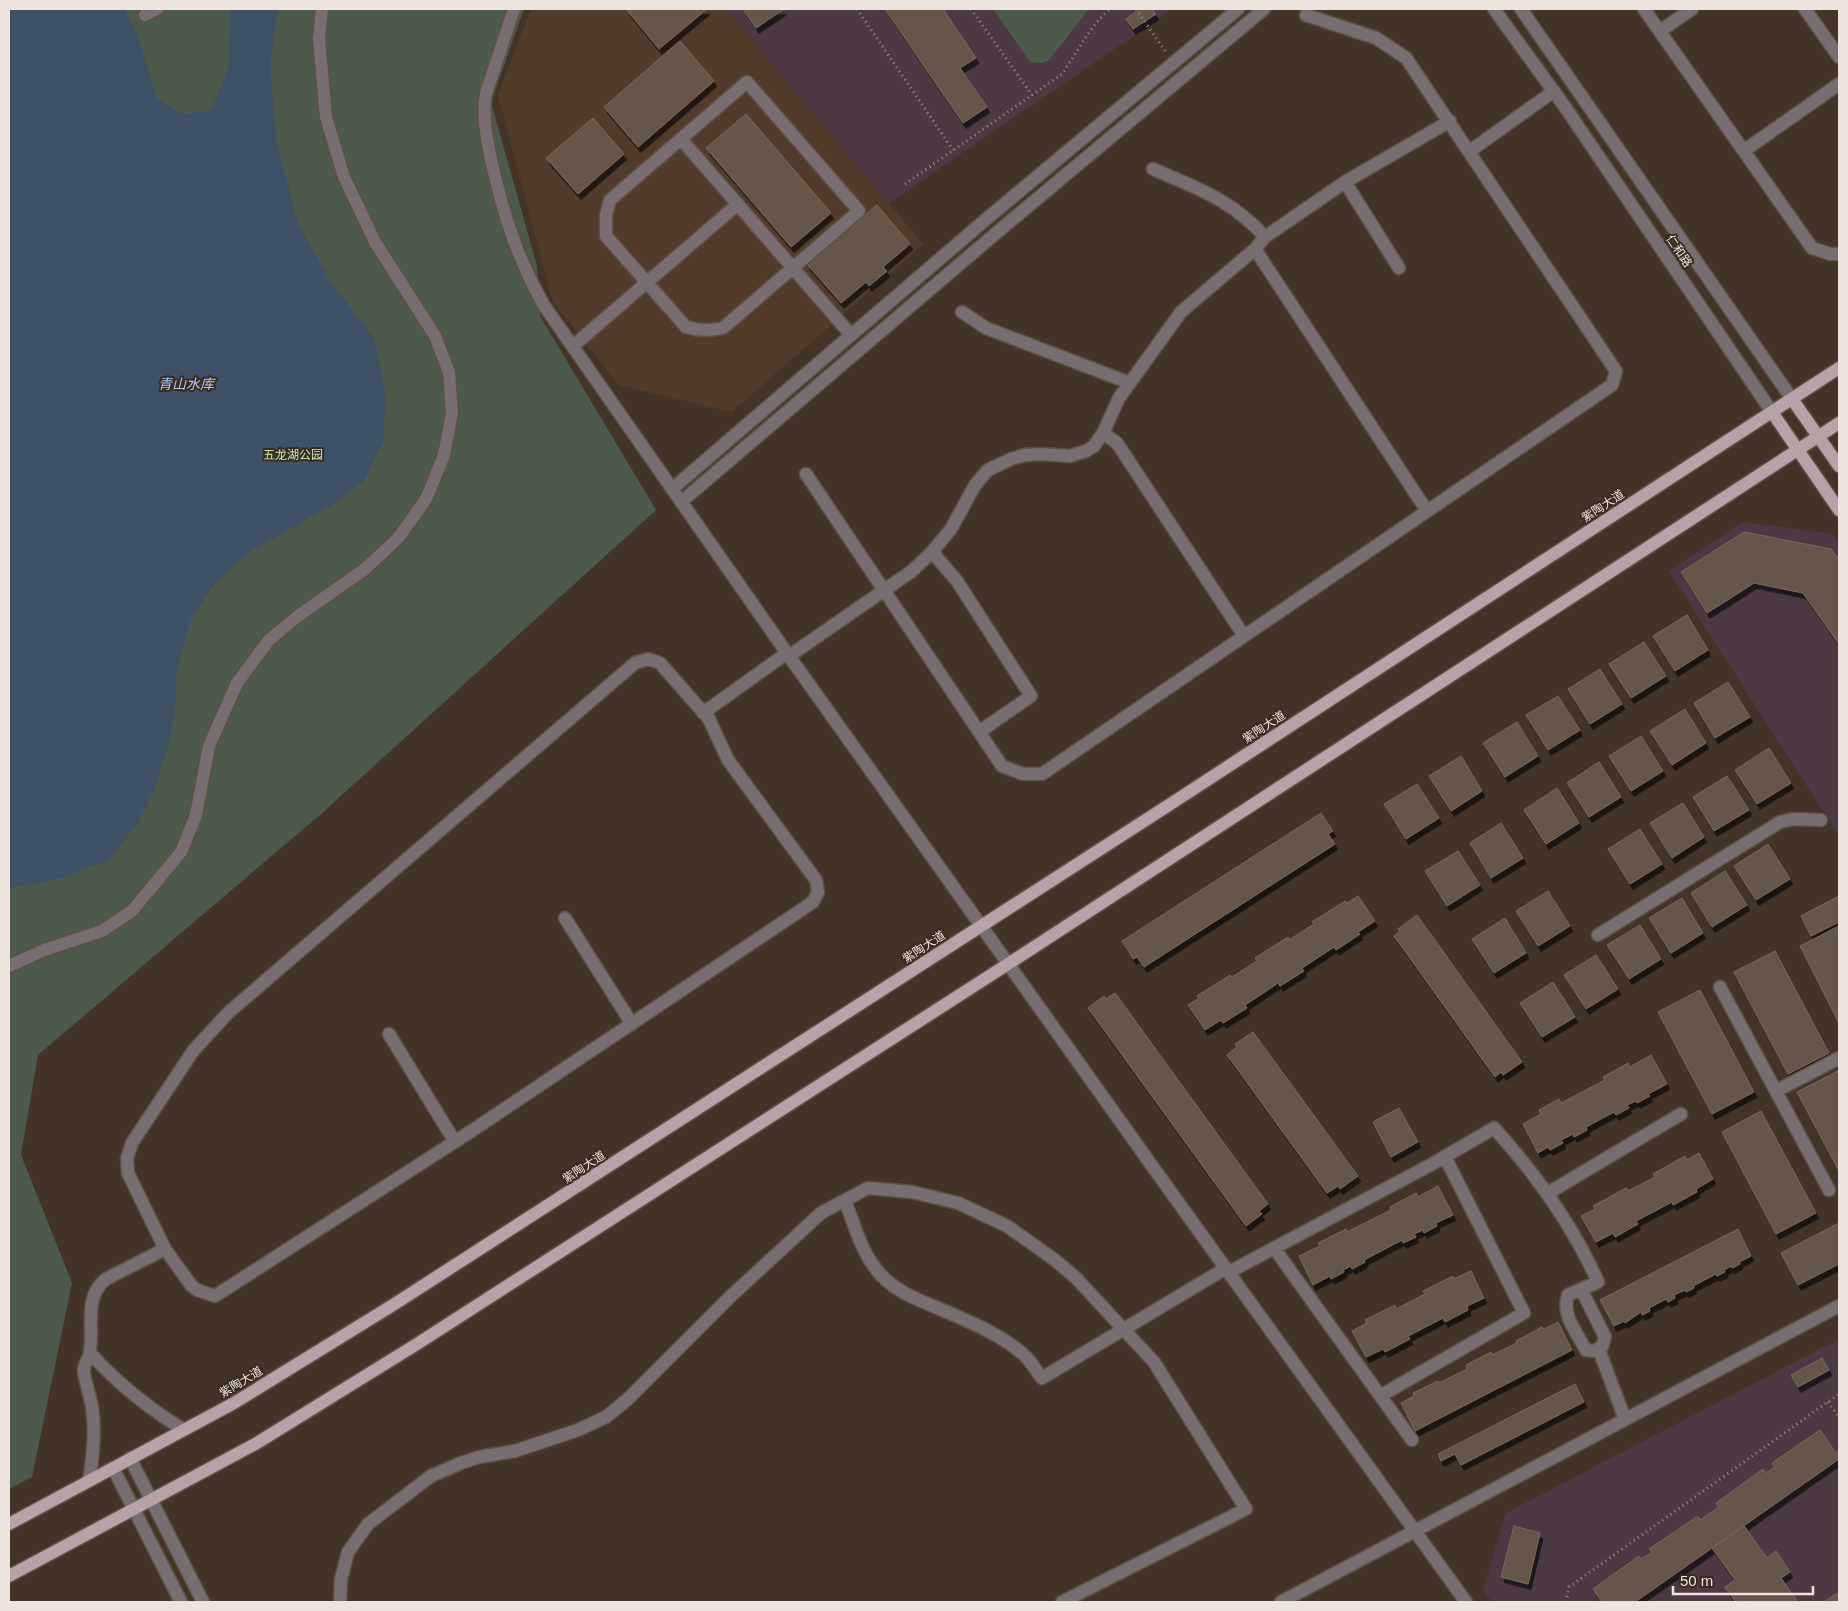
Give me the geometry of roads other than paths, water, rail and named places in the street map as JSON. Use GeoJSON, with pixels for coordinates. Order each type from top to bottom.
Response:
{"type":"FeatureCollection","features":[{"type":"Feature","properties":{"kind":"main road","name":"紫陶大道"},"geometry":{"type":"LineString","coordinates":[[9,1524],[234,1403],[503,1235],[982,926],[1839,368]]}},
{"type":"Feature","properties":{"kind":"main road","name":"仁和路"},"geometry":{"type":"LineString","coordinates":[[1792,399],[1839,466]]}},
{"type":"Feature","properties":{"kind":"main road","name":"仁和路"},"geometry":{"type":"LineString","coordinates":[[1772,412],[1839,510]]}},
{"type":"Feature","properties":{"kind":"main road"},"geometry":{"type":"LineString","coordinates":[[9,1576],[257,1443],[425,1339],[1008,964],[1839,423]]}},
{"type":"Feature","properties":{"kind":"street"},"geometry":{"type":"LineString","coordinates":[[145,15],[157,9]]}},
{"type":"Feature","properties":{"kind":"street"},"geometry":{"type":"LineString","coordinates":[[9,966],[44,950],[102,931],[132,911],[181,852],[196,815],[209,746],[237,683],[269,640],[298,616],[365,569],[399,537],[426,499],[444,455],[452,413],[449,372],[435,336],[375,242],[344,176],[326,116],[319,39],[322,9]]}},
{"type":"Feature","properties":{"kind":"street"},"geometry":{"type":"LineString","coordinates":[[514,9],[486,93],[484,128],[498,192],[516,249],[543,304],[1008,964],[1466,1602]]}},
{"type":"Feature","properties":{"kind":"street"},"geometry":{"type":"LineString","coordinates":[[672,489],[984,221],[1238,9]]}},
{"type":"Feature","properties":{"kind":"street"},"geometry":{"type":"LineString","coordinates":[[681,502],[1002,228],[1264,9]]}},
{"type":"Feature","properties":{"kind":"street","name":"仁和路"},"geometry":{"type":"LineString","coordinates":[[1494,9],[1554,91],[1772,412]]}},
{"type":"Feature","properties":{"kind":"street","name":"仁和路"},"geometry":{"type":"LineString","coordinates":[[1521,9],[1792,399]]}},
{"type":"Feature","properties":{"kind":"street"},"geometry":{"type":"LineString","coordinates":[[1644,9],[1745,150],[1812,248],[1830,254],[1839,254]]}},
{"type":"Feature","properties":{"kind":"street"},"geometry":{"type":"LineString","coordinates":[[1660,31],[1692,9]]}},
{"type":"Feature","properties":{"kind":"street"},"geometry":{"type":"LineString","coordinates":[[1805,9],[1839,57]]}},
{"type":"Feature","properties":{"kind":"street"},"geometry":{"type":"LineString","coordinates":[[806,474],[1002,766],[1023,774],[1042,774],[1612,385],[1616,372],[1406,58],[1398,51],[1364,33],[1306,15]]}},
{"type":"Feature","properties":{"kind":"street"},"geometry":{"type":"LineString","coordinates":[[747,82],[859,211],[793,268],[723,328],[703,331],[686,327],[606,236],[610,200],[747,82]]}},
{"type":"Feature","properties":{"kind":"street"},"geometry":{"type":"LineString","coordinates":[[1745,150],[1839,84]]}},
{"type":"Feature","properties":{"kind":"street"},"geometry":{"type":"LineString","coordinates":[[1470,151],[1554,91]]}},
{"type":"Feature","properties":{"kind":"street"},"geometry":{"type":"LineString","coordinates":[[703,713],[912,571],[932,552],[951,529],[975,485],[988,470],[1025,455],[1078,455],[1094,446],[1103,433],[1119,398],[1181,312],[1255,249],[1265,237],[1345,182],[1450,122]]}},
{"type":"Feature","properties":{"kind":"street"},"geometry":{"type":"LineString","coordinates":[[681,139],[851,335]]}},
{"type":"Feature","properties":{"kind":"street"},"geometry":{"type":"LineString","coordinates":[[1153,169],[1213,195],[1228,204],[1242,214],[1265,237]]}},
{"type":"Feature","properties":{"kind":"street"},"geometry":{"type":"LineString","coordinates":[[1345,182],[1400,268]]}},
{"type":"Feature","properties":{"kind":"street"},"geometry":{"type":"LineString","coordinates":[[573,346],[738,204]]}},
{"type":"Feature","properties":{"kind":"street"},"geometry":{"type":"LineString","coordinates":[[1255,249],[1427,511]]}},
{"type":"Feature","properties":{"kind":"street"},"geometry":{"type":"LineString","coordinates":[[962,312],[986,328],[1130,383]]}},
{"type":"Feature","properties":{"kind":"street"},"geometry":{"type":"LineString","coordinates":[[1103,433],[1117,442],[1244,636]]}},
{"type":"Feature","properties":{"kind":"street"},"geometry":{"type":"LineString","coordinates":[[932,552],[957,581],[1030,696],[979,732]]}},
{"type":"Feature","properties":{"kind":"street"},"geometry":{"type":"LineString","coordinates":[[648,659],[660,663],[703,713],[709,719],[728,760],[816,880],[818,892],[813,902],[455,1142],[215,1296],[198,1290],[191,1285],[165,1249],[128,1173],[127,1158],[132,1143],[188,1059],[213,1029],[229,1012],[635,663],[648,659]]}},
{"type":"Feature","properties":{"kind":"street"},"geometry":{"type":"LineString","coordinates":[[1598,935],[1780,822],[1792,819],[1821,820]]}},
{"type":"Feature","properties":{"kind":"street"},"geometry":{"type":"LineString","coordinates":[[565,918],[632,1024]]}},
{"type":"Feature","properties":{"kind":"street"},"geometry":{"type":"LineString","coordinates":[[1720,987],[1828,1190]]}},
{"type":"Feature","properties":{"kind":"street"},"geometry":{"type":"LineString","coordinates":[[389,1034],[455,1142]]}},
{"type":"Feature","properties":{"kind":"street"},"geometry":{"type":"LineString","coordinates":[[1776,1091],[1839,1058]]}},
{"type":"Feature","properties":{"kind":"street"},"geometry":{"type":"LineString","coordinates":[[1548,1193],[1681,1114]]}},
{"type":"Feature","properties":{"kind":"street"},"geometry":{"type":"LineString","coordinates":[[845,1201],[864,1251],[872,1264],[892,1285],[904,1293],[951,1313],[1006,1341],[1026,1357],[1042,1378],[1227,1270],[1274,1248],[1445,1157],[1494,1128],[1548,1193],[1578,1242],[1598,1282],[1581,1289],[1568,1295],[1565,1305],[1567,1314],[1586,1350],[1594,1351],[1598,1350],[1605,1342],[1605,1337],[1581,1289]]}},
{"type":"Feature","properties":{"kind":"street"},"geometry":{"type":"LineString","coordinates":[[1380,1396],[1524,1313],[1445,1157]]}},
{"type":"Feature","properties":{"kind":"street"},"geometry":{"type":"LineString","coordinates":[[340,1602],[341,1579],[348,1552],[368,1524],[431,1476],[446,1469],[479,1457],[515,1451],[578,1430],[606,1417],[628,1399],[731,1296],[821,1213],[868,1188],[890,1189],[934,1196],[958,1203],[981,1213],[1032,1242],[1055,1260],[1076,1278],[1154,1362],[1246,1509],[1062,1602]]}},
{"type":"Feature","properties":{"kind":"street"},"geometry":{"type":"LineString","coordinates":[[1274,1248],[1412,1440]]}},
{"type":"Feature","properties":{"kind":"street"},"geometry":{"type":"LineString","coordinates":[[89,1481],[94,1432],[92,1410],[84,1370],[90,1353],[92,1298],[100,1284],[106,1279],[165,1249]]}},
{"type":"Feature","properties":{"kind":"street"},"geometry":{"type":"LineString","coordinates":[[1281,1602],[1839,1306]]}},
{"type":"Feature","properties":{"kind":"street"},"geometry":{"type":"LineString","coordinates":[[1598,1350],[1625,1419]]}},
{"type":"Feature","properties":{"kind":"street"},"geometry":{"type":"LineString","coordinates":[[90,1353],[117,1381],[138,1399],[184,1430]]}},
{"type":"Feature","properties":{"kind":"street"},"geometry":{"type":"LineString","coordinates":[[130,1458],[203,1602]]}},
{"type":"Feature","properties":{"kind":"street"},"geometry":{"type":"LineString","coordinates":[[113,1468],[181,1602]]}},
{"type":"Feature","properties":{"kind":"water","name":"青山水库"},"geometry":{"type":"Polygon","coordinates":[[[9,9],[124,9],[135,29],[157,99],[184,115],[211,110],[229,69],[230,9],[278,9],[270,62],[276,141],[298,223],[330,281],[375,340],[385,392],[384,441],[363,482],[332,505],[249,552],[214,585],[191,620],[177,667],[175,708],[170,739],[155,788],[137,824],[109,860],[51,881],[9,888],[9,9]]]}},
{"type":"Feature","properties":{"kind":"park label","name":"五龙湖公园"},"geometry":{"type":"Point","coordinates":[293,455]}}]}
